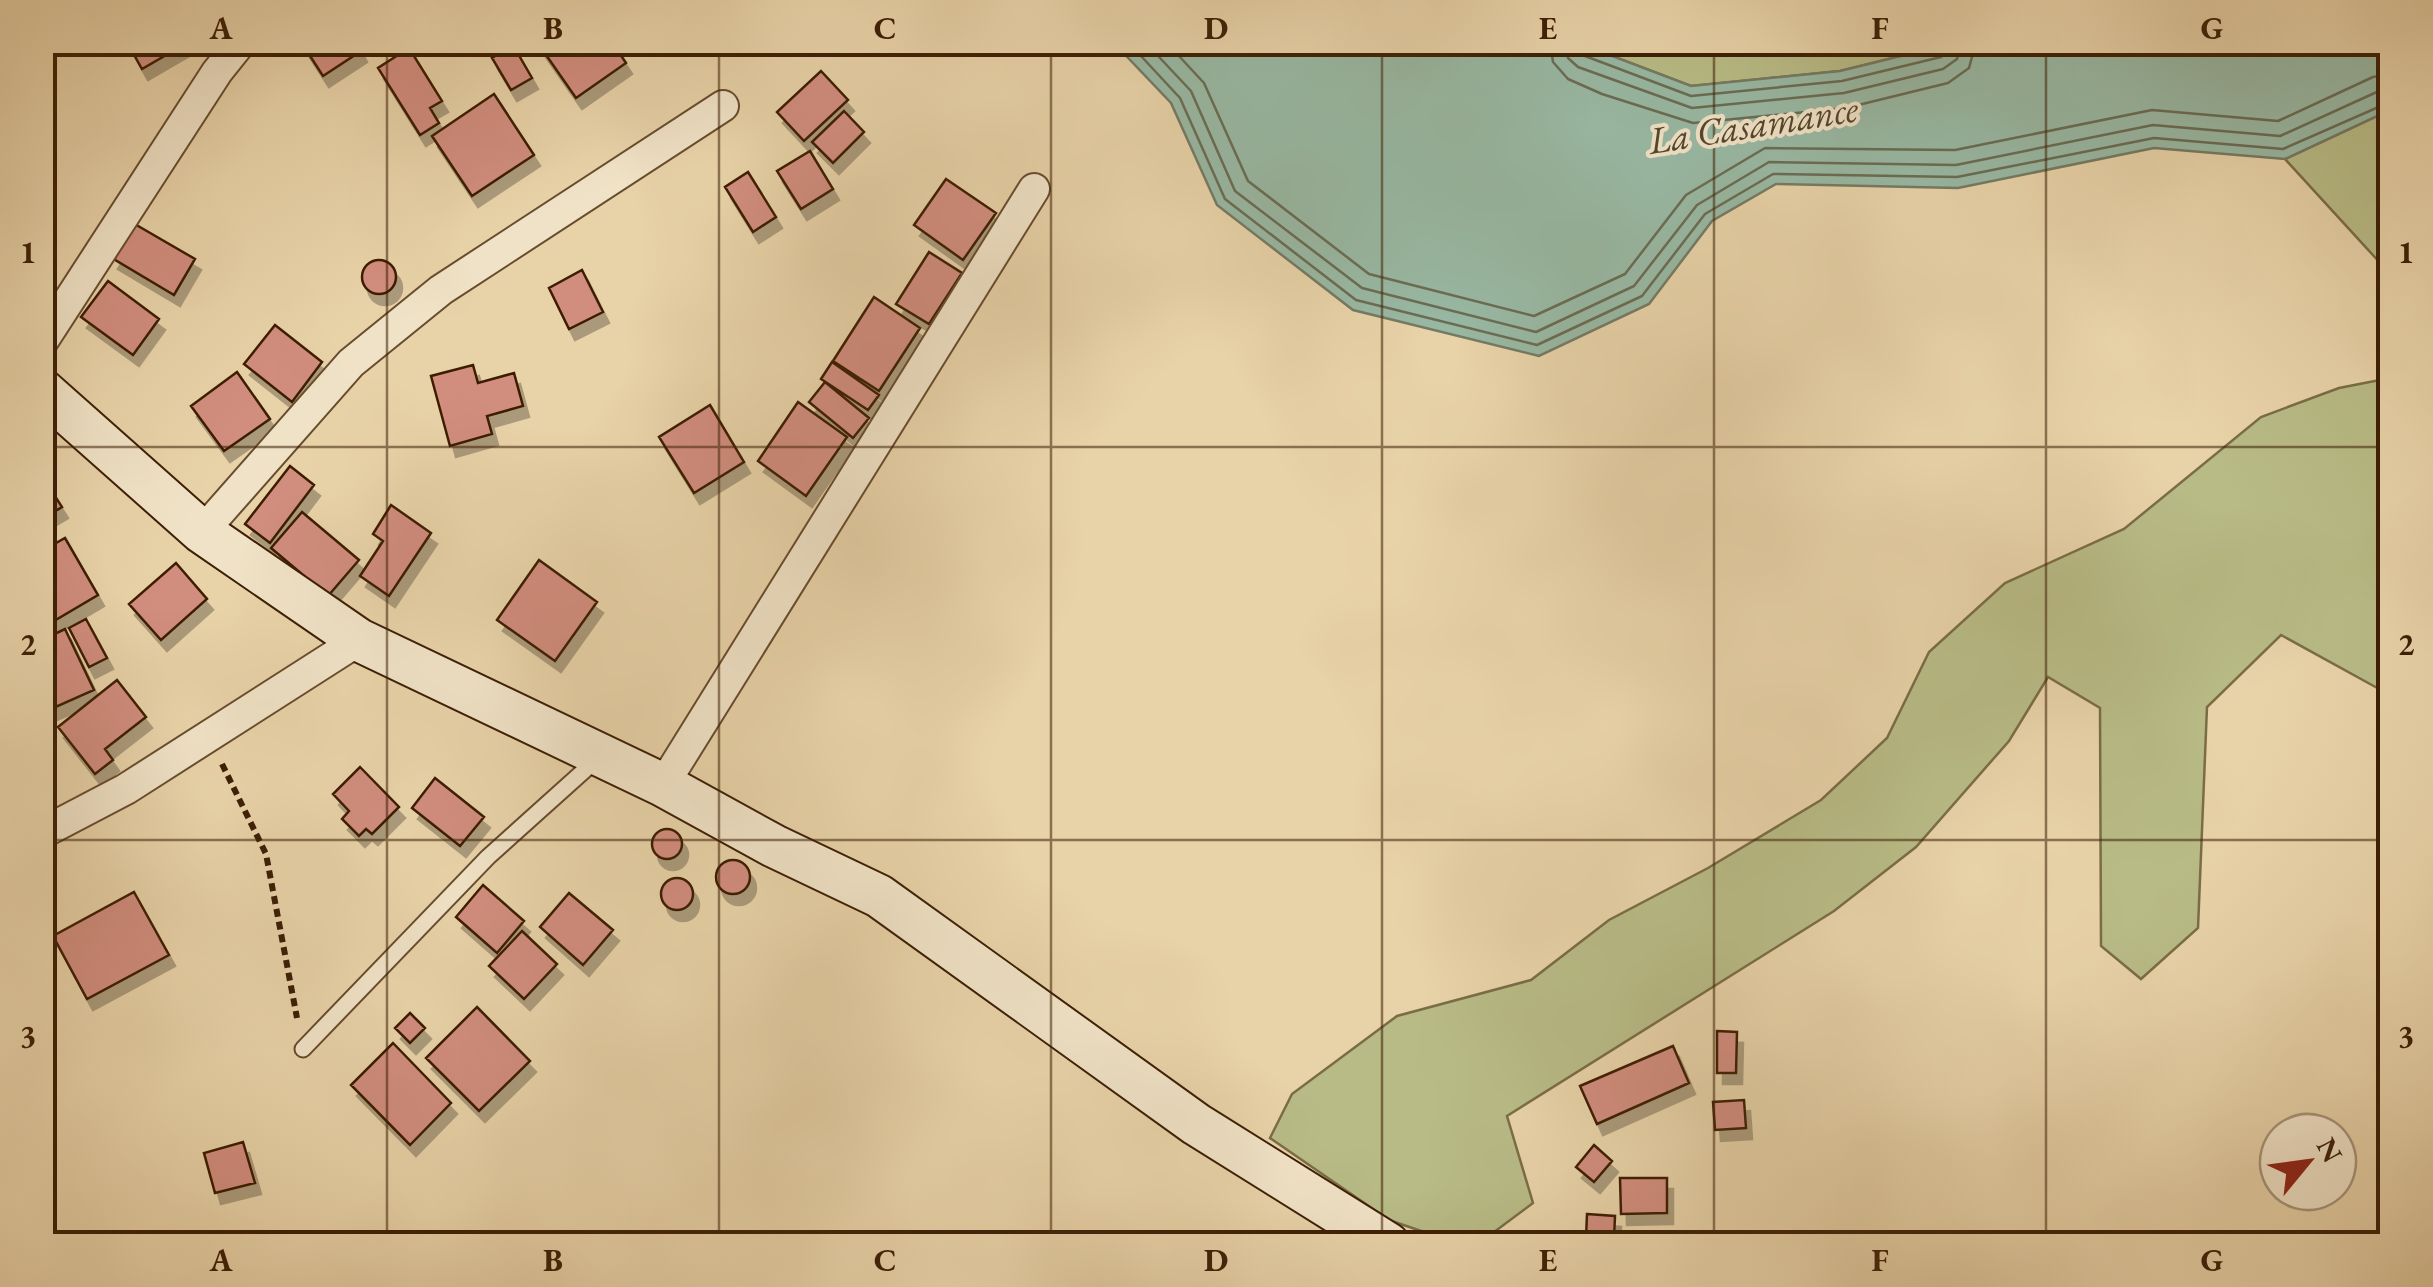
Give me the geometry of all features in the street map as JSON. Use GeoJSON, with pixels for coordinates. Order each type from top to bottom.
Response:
{"type":"FeatureCollection","features":[{"type":"Feature","properties":{"kind":"street"},"geometry":{"type":"LineString","coordinates":[[42,342],[217,72],[241,42]]}},
{"type":"Feature","properties":{"kind":"street"},"geometry":{"type":"LineString","coordinates":[[202,532],[350,363],[440,290],[722,106]]}},
{"type":"Feature","properties":{"kind":"street"},"geometry":{"type":"LineString","coordinates":[[663,786],[1034,189]]}},
{"type":"Feature","properties":{"kind":"street"},"geometry":{"type":"LineString","coordinates":[[42,390],[202,532],[359,640],[663,786],[774,846],[880,896],[1196,1124],[1388,1244]]}},
{"type":"Feature","properties":{"kind":"street"},"geometry":{"type":"LineString","coordinates":[[42,834],[126,788],[359,640]]}},
{"type":"Feature","properties":{"kind":"lane"},"geometry":{"type":"LineString","coordinates":[[303,1049],[488,857],[599,758]]}},
{"type":"Feature","properties":{"kind":"path"},"geometry":{"type":"LineString","coordinates":[[208,736],[266,854],[303,1049]]}},
{"type":"Feature","properties":{"kind":"green space"},"geometry":{"type":"Polygon","coordinates":[[[1578,43],[1945,45],[1840,71],[1691,86],[1578,43]]]}},
{"type":"Feature","properties":{"kind":"green space"},"geometry":{"type":"Polygon","coordinates":[[[2390,110],[2390,284],[2382,265],[2285,159],[2390,110]]]}},
{"type":"Feature","properties":{"kind":"green space"},"geometry":{"type":"Polygon","coordinates":[[[2390,378],[2390,695],[2281,635],[2207,707],[2198,928],[2141,979],[2101,946],[2100,708],[2048,677],[2009,741],[1916,847],[1834,911],[1507,1116],[1533,1203],[1478,1244],[1459,1244],[1389,1220],[1270,1138],[1292,1094],[1397,1016],[1531,980],[1609,920],[1708,868],[1821,800],[1887,738],[1929,652],[2005,583],[2124,529],[2261,417],[2339,388],[2390,378]]]}},
{"type":"Feature","properties":{"kind":"water","name":"La Casamance"},"geometry":{"type":"Polygon","coordinates":[[[1114,43],[1578,43],[1691,86],[1840,71],[1954,43],[2390,43],[2390,110],[2285,159],[2154,148],[1958,188],[1776,184],[1712,221],[1649,304],[1539,356],[1353,310],[1217,205],[1171,103],[1114,43]]]}},
{"type":"Feature","properties":{"kind":"building"},"geometry":{"type":"Polygon","coordinates":[[[127,42],[184,42],[185,44],[142,69],[127,42]]]}},
{"type":"Feature","properties":{"kind":"building"},"geometry":{"type":"Polygon","coordinates":[[[301,42],[356,42],[361,51],[323,76],[301,42]]]}},
{"type":"Feature","properties":{"kind":"building"},"geometry":{"type":"Polygon","coordinates":[[[537,42],[612,42],[626,63],[576,98],[537,42]]]}},
{"type":"Feature","properties":{"kind":"building"},"geometry":{"type":"Polygon","coordinates":[[[513,45],[532,78],[511,90],[492,58],[513,45]]]}},
{"type":"Feature","properties":{"kind":"building"},"geometry":{"type":"Polygon","coordinates":[[[409,48],[442,101],[430,108],[439,123],[420,135],[378,68],[409,48]]]}},
{"type":"Feature","properties":{"kind":"building"},"geometry":{"type":"Polygon","coordinates":[[[821,71],[848,100],[804,141],[777,112],[821,71]]]}},
{"type":"Feature","properties":{"kind":"building"},"geometry":{"type":"Polygon","coordinates":[[[494,94],[534,155],[472,196],[432,136],[494,94]]]}},
{"type":"Feature","properties":{"kind":"building"},"geometry":{"type":"Polygon","coordinates":[[[844,111],[864,132],[833,163],[812,142],[844,111]]]}},
{"type":"Feature","properties":{"kind":"building"},"geometry":{"type":"Polygon","coordinates":[[[810,151],[833,189],[801,209],[777,171],[810,151]]]}},
{"type":"Feature","properties":{"kind":"building"},"geometry":{"type":"Polygon","coordinates":[[[748,172],[776,217],[753,232],[725,187],[748,172]]]}},
{"type":"Feature","properties":{"kind":"building"},"geometry":{"type":"Polygon","coordinates":[[[946,179],[996,213],[963,260],[914,225],[946,179]]]}},
{"type":"Feature","properties":{"kind":"building"},"geometry":{"type":"Polygon","coordinates":[[[133,223],[195,259],[174,295],[112,258],[133,223]]]}},
{"type":"Feature","properties":{"kind":"building"},"geometry":{"type":"Polygon","coordinates":[[[929,252],[962,273],[929,324],[896,304],[929,252]]]}},
{"type":"Feature","properties":{"kind":"building"},"geometry":{"type":"Polygon","coordinates":[[[379,260],[391,265],[396,277],[391,289],[379,294],[367,289],[362,277],[367,265],[379,260]]]}},
{"type":"Feature","properties":{"kind":"building"},"geometry":{"type":"Polygon","coordinates":[[[582,270],[603,312],[569,329],[549,288],[582,270]]]}},
{"type":"Feature","properties":{"kind":"building"},"geometry":{"type":"Polygon","coordinates":[[[108,281],[159,319],[133,355],[81,317],[108,281]]]}},
{"type":"Feature","properties":{"kind":"building"},"geometry":{"type":"Polygon","coordinates":[[[874,297],[920,328],[879,391],[833,361],[874,297]]]}},
{"type":"Feature","properties":{"kind":"building"},"geometry":{"type":"Polygon","coordinates":[[[275,325],[322,362],[292,402],[244,364],[275,325]]]}},
{"type":"Feature","properties":{"kind":"building"},"geometry":{"type":"Polygon","coordinates":[[[832,362],[879,395],[868,410],[821,379],[832,362]]]}},
{"type":"Feature","properties":{"kind":"building"},"geometry":{"type":"Polygon","coordinates":[[[473,365],[478,383],[514,373],[523,406],[487,416],[492,434],[450,446],[431,376],[473,365]]]}},
{"type":"Feature","properties":{"kind":"building"},"geometry":{"type":"Polygon","coordinates":[[[237,372],[270,419],[224,451],[191,406],[237,372]]]}},
{"type":"Feature","properties":{"kind":"building"},"geometry":{"type":"Polygon","coordinates":[[[825,382],[869,418],[853,438],[809,402],[825,382]]]}},
{"type":"Feature","properties":{"kind":"building"},"geometry":{"type":"Polygon","coordinates":[[[798,402],[847,437],[806,496],[758,461],[798,402]]]}},
{"type":"Feature","properties":{"kind":"building"},"geometry":{"type":"Polygon","coordinates":[[[710,405],[744,462],[694,493],[659,437],[710,405]]]}},
{"type":"Feature","properties":{"kind":"building"},"geometry":{"type":"Polygon","coordinates":[[[290,466],[314,485],[270,543],[245,524],[290,466]]]}},
{"type":"Feature","properties":{"kind":"building"},"geometry":{"type":"Polygon","coordinates":[[[42,476],[62,507],[42,519],[42,476]]]}},
{"type":"Feature","properties":{"kind":"building"},"geometry":{"type":"Polygon","coordinates":[[[391,505],[431,533],[389,596],[360,576],[383,541],[373,534],[391,505]]]}},
{"type":"Feature","properties":{"kind":"building"},"geometry":{"type":"Polygon","coordinates":[[[302,512],[359,560],[328,596],[271,548],[302,512]]]}},
{"type":"Feature","properties":{"kind":"building"},"geometry":{"type":"Polygon","coordinates":[[[65,538],[98,595],[42,628],[42,551],[65,538]]]}},
{"type":"Feature","properties":{"kind":"building"},"geometry":{"type":"Polygon","coordinates":[[[539,560],[597,602],[555,661],[497,620],[539,560]]]}},
{"type":"Feature","properties":{"kind":"building"},"geometry":{"type":"Polygon","coordinates":[[[176,563],[207,599],[161,640],[129,604],[176,563]]]}},
{"type":"Feature","properties":{"kind":"building"},"geometry":{"type":"Polygon","coordinates":[[[86,619],[107,658],[89,667],[69,628],[86,619]]]}},
{"type":"Feature","properties":{"kind":"building"},"geometry":{"type":"Polygon","coordinates":[[[65,629],[94,690],[42,713],[42,640],[65,629]]]}},
{"type":"Feature","properties":{"kind":"building"},"geometry":{"type":"Polygon","coordinates":[[[117,680],[146,717],[105,749],[113,760],[95,774],[58,727],[117,680]]]}},
{"type":"Feature","properties":{"kind":"building"},"geometry":{"type":"Polygon","coordinates":[[[360,767],[399,807],[372,834],[366,829],[359,836],[342,819],[349,811],[333,794],[360,767]]]}},
{"type":"Feature","properties":{"kind":"building"},"geometry":{"type":"Polygon","coordinates":[[[435,778],[484,817],[460,846],[412,808],[435,778]]]}},
{"type":"Feature","properties":{"kind":"building"},"geometry":{"type":"Polygon","coordinates":[[[667,829],[677,834],[682,844],[677,854],[667,859],[657,854],[652,844],[657,834],[667,829]]]}},
{"type":"Feature","properties":{"kind":"building"},"geometry":{"type":"Polygon","coordinates":[[[733,860],[745,865],[750,877],[745,889],[733,894],[721,889],[716,877],[721,865],[733,860]]]}},
{"type":"Feature","properties":{"kind":"building"},"geometry":{"type":"Polygon","coordinates":[[[677,878],[688,883],[693,894],[688,905],[677,910],[666,905],[661,894],[666,883],[677,878]]]}},
{"type":"Feature","properties":{"kind":"building"},"geometry":{"type":"Polygon","coordinates":[[[483,885],[524,921],[497,953],[456,917],[483,885]]]}},
{"type":"Feature","properties":{"kind":"building"},"geometry":{"type":"Polygon","coordinates":[[[134,892],[169,955],[87,999],[53,936],[134,892]]]}},
{"type":"Feature","properties":{"kind":"building"},"geometry":{"type":"Polygon","coordinates":[[[569,893],[613,930],[583,965],[540,927],[569,893]]]}},
{"type":"Feature","properties":{"kind":"building"},"geometry":{"type":"Polygon","coordinates":[[[522,931],[557,964],[524,999],[489,966],[522,931]]]}},
{"type":"Feature","properties":{"kind":"building"},"geometry":{"type":"Polygon","coordinates":[[[477,1007],[530,1061],[479,1111],[426,1058],[477,1007]]]}},
{"type":"Feature","properties":{"kind":"building"},"geometry":{"type":"Polygon","coordinates":[[[410,1013],[425,1028],[410,1043],[395,1028],[410,1013]]]}},
{"type":"Feature","properties":{"kind":"building"},"geometry":{"type":"Polygon","coordinates":[[[1717,1031],[1737,1032],[1736,1073],[1717,1073],[1717,1031]]]}},
{"type":"Feature","properties":{"kind":"building"},"geometry":{"type":"Polygon","coordinates":[[[393,1043],[451,1103],[410,1145],[351,1085],[393,1043]]]}},
{"type":"Feature","properties":{"kind":"building"},"geometry":{"type":"Polygon","coordinates":[[[1673,1046],[1689,1083],[1597,1124],[1580,1086],[1673,1046]]]}},
{"type":"Feature","properties":{"kind":"building"},"geometry":{"type":"Polygon","coordinates":[[[1744,1100],[1746,1128],[1715,1130],[1713,1102],[1744,1100]]]}},
{"type":"Feature","properties":{"kind":"building"},"geometry":{"type":"Polygon","coordinates":[[[243,1142],[255,1183],[215,1193],[204,1153],[243,1142]]]}},
{"type":"Feature","properties":{"kind":"building"},"geometry":{"type":"Polygon","coordinates":[[[1594,1145],[1612,1161],[1594,1182],[1576,1167],[1594,1145]]]}},
{"type":"Feature","properties":{"kind":"building"},"geometry":{"type":"Polygon","coordinates":[[[1620,1178],[1667,1178],[1667,1213],[1621,1214],[1620,1178]]]}},
{"type":"Feature","properties":{"kind":"building"},"geometry":{"type":"Polygon","coordinates":[[[1587,1214],[1615,1216],[1614,1239],[1586,1238],[1587,1214]]]}},
{"type":"Feature","properties":{"kind":"building"},"geometry":{"type":"Polygon","coordinates":[[[1711,1240],[1757,1241],[1757,1244],[1711,1244],[1711,1240]]]}}]}
